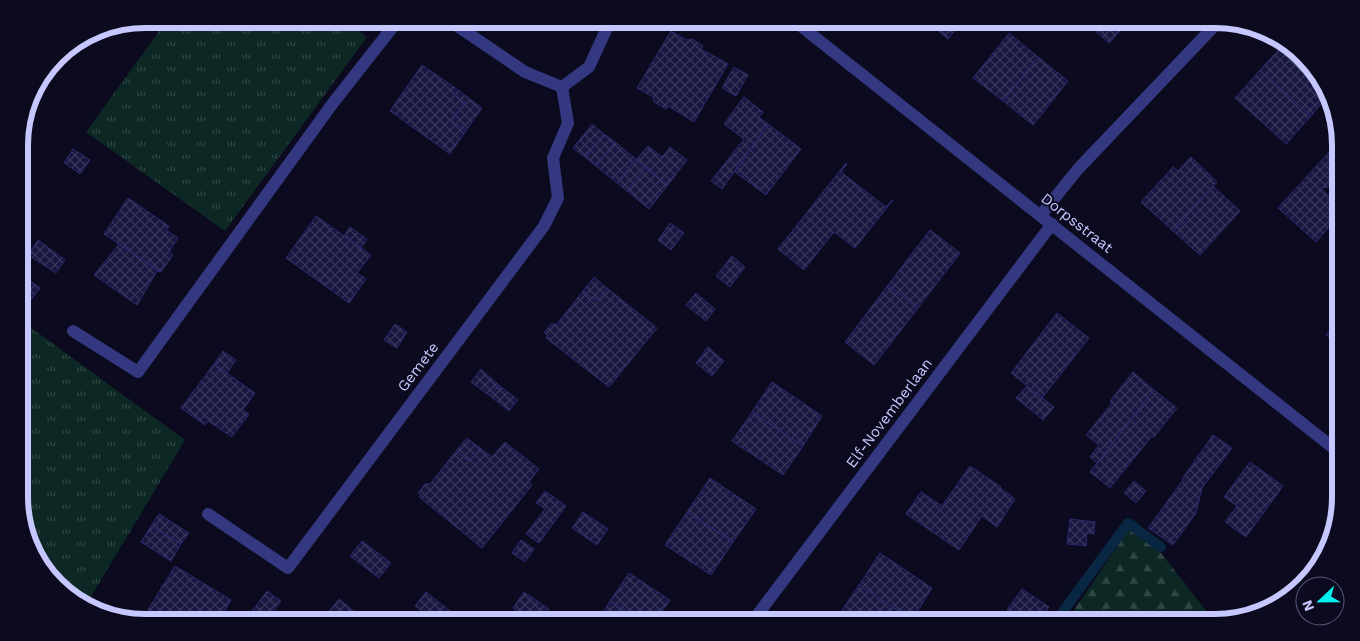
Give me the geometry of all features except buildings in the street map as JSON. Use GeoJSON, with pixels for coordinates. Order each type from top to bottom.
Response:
{"type":"FeatureCollection","features":[{"type":"Feature","properties":{"kind":"street"},"geometry":{"type":"LineString","coordinates":[[73,331],[138,372],[334,103],[392,28]]}},
{"type":"Feature","properties":{"kind":"street"},"geometry":{"type":"LineString","coordinates":[[461,28],[525,72],[562,87],[589,67],[607,28]]}},
{"type":"Feature","properties":{"kind":"street","name":"Dorpsstraat"},"geometry":{"type":"LineString","coordinates":[[803,28],[1332,447]]}},
{"type":"Feature","properties":{"kind":"street"},"geometry":{"type":"LineString","coordinates":[[1041,215],[1078,169],[1212,28]]}},
{"type":"Feature","properties":{"kind":"street","name":"Gemete"},"geometry":{"type":"LineString","coordinates":[[208,514],[288,568],[544,226],[558,198],[553,158],[568,123],[562,87]]}},
{"type":"Feature","properties":{"kind":"street","name":"Elf-Novemberlaan"},"geometry":{"type":"LineString","coordinates":[[758,613],[1052,224]]}},
{"type":"Feature","properties":{"kind":"green space"},"geometry":{"type":"Polygon","coordinates":[[[161,28],[355,28],[367,37],[225,231],[86,132],[161,28]]]}},
{"type":"Feature","properties":{"kind":"green space"},"geometry":{"type":"Polygon","coordinates":[[[28,326],[185,440],[89,600],[86,598],[73,589],[52,568],[43,555],[31,527],[28,496],[28,326]]]}},
{"type":"Feature","properties":{"kind":"green space"},"geometry":{"type":"Polygon","coordinates":[[[1135,520],[1208,613],[1072,613],[1135,520]]]}},
{"type":"Feature","properties":{"kind":"waterway"},"geometry":{"type":"LineString","coordinates":[[1062,613],[1128,523],[1161,547]]}}]}
